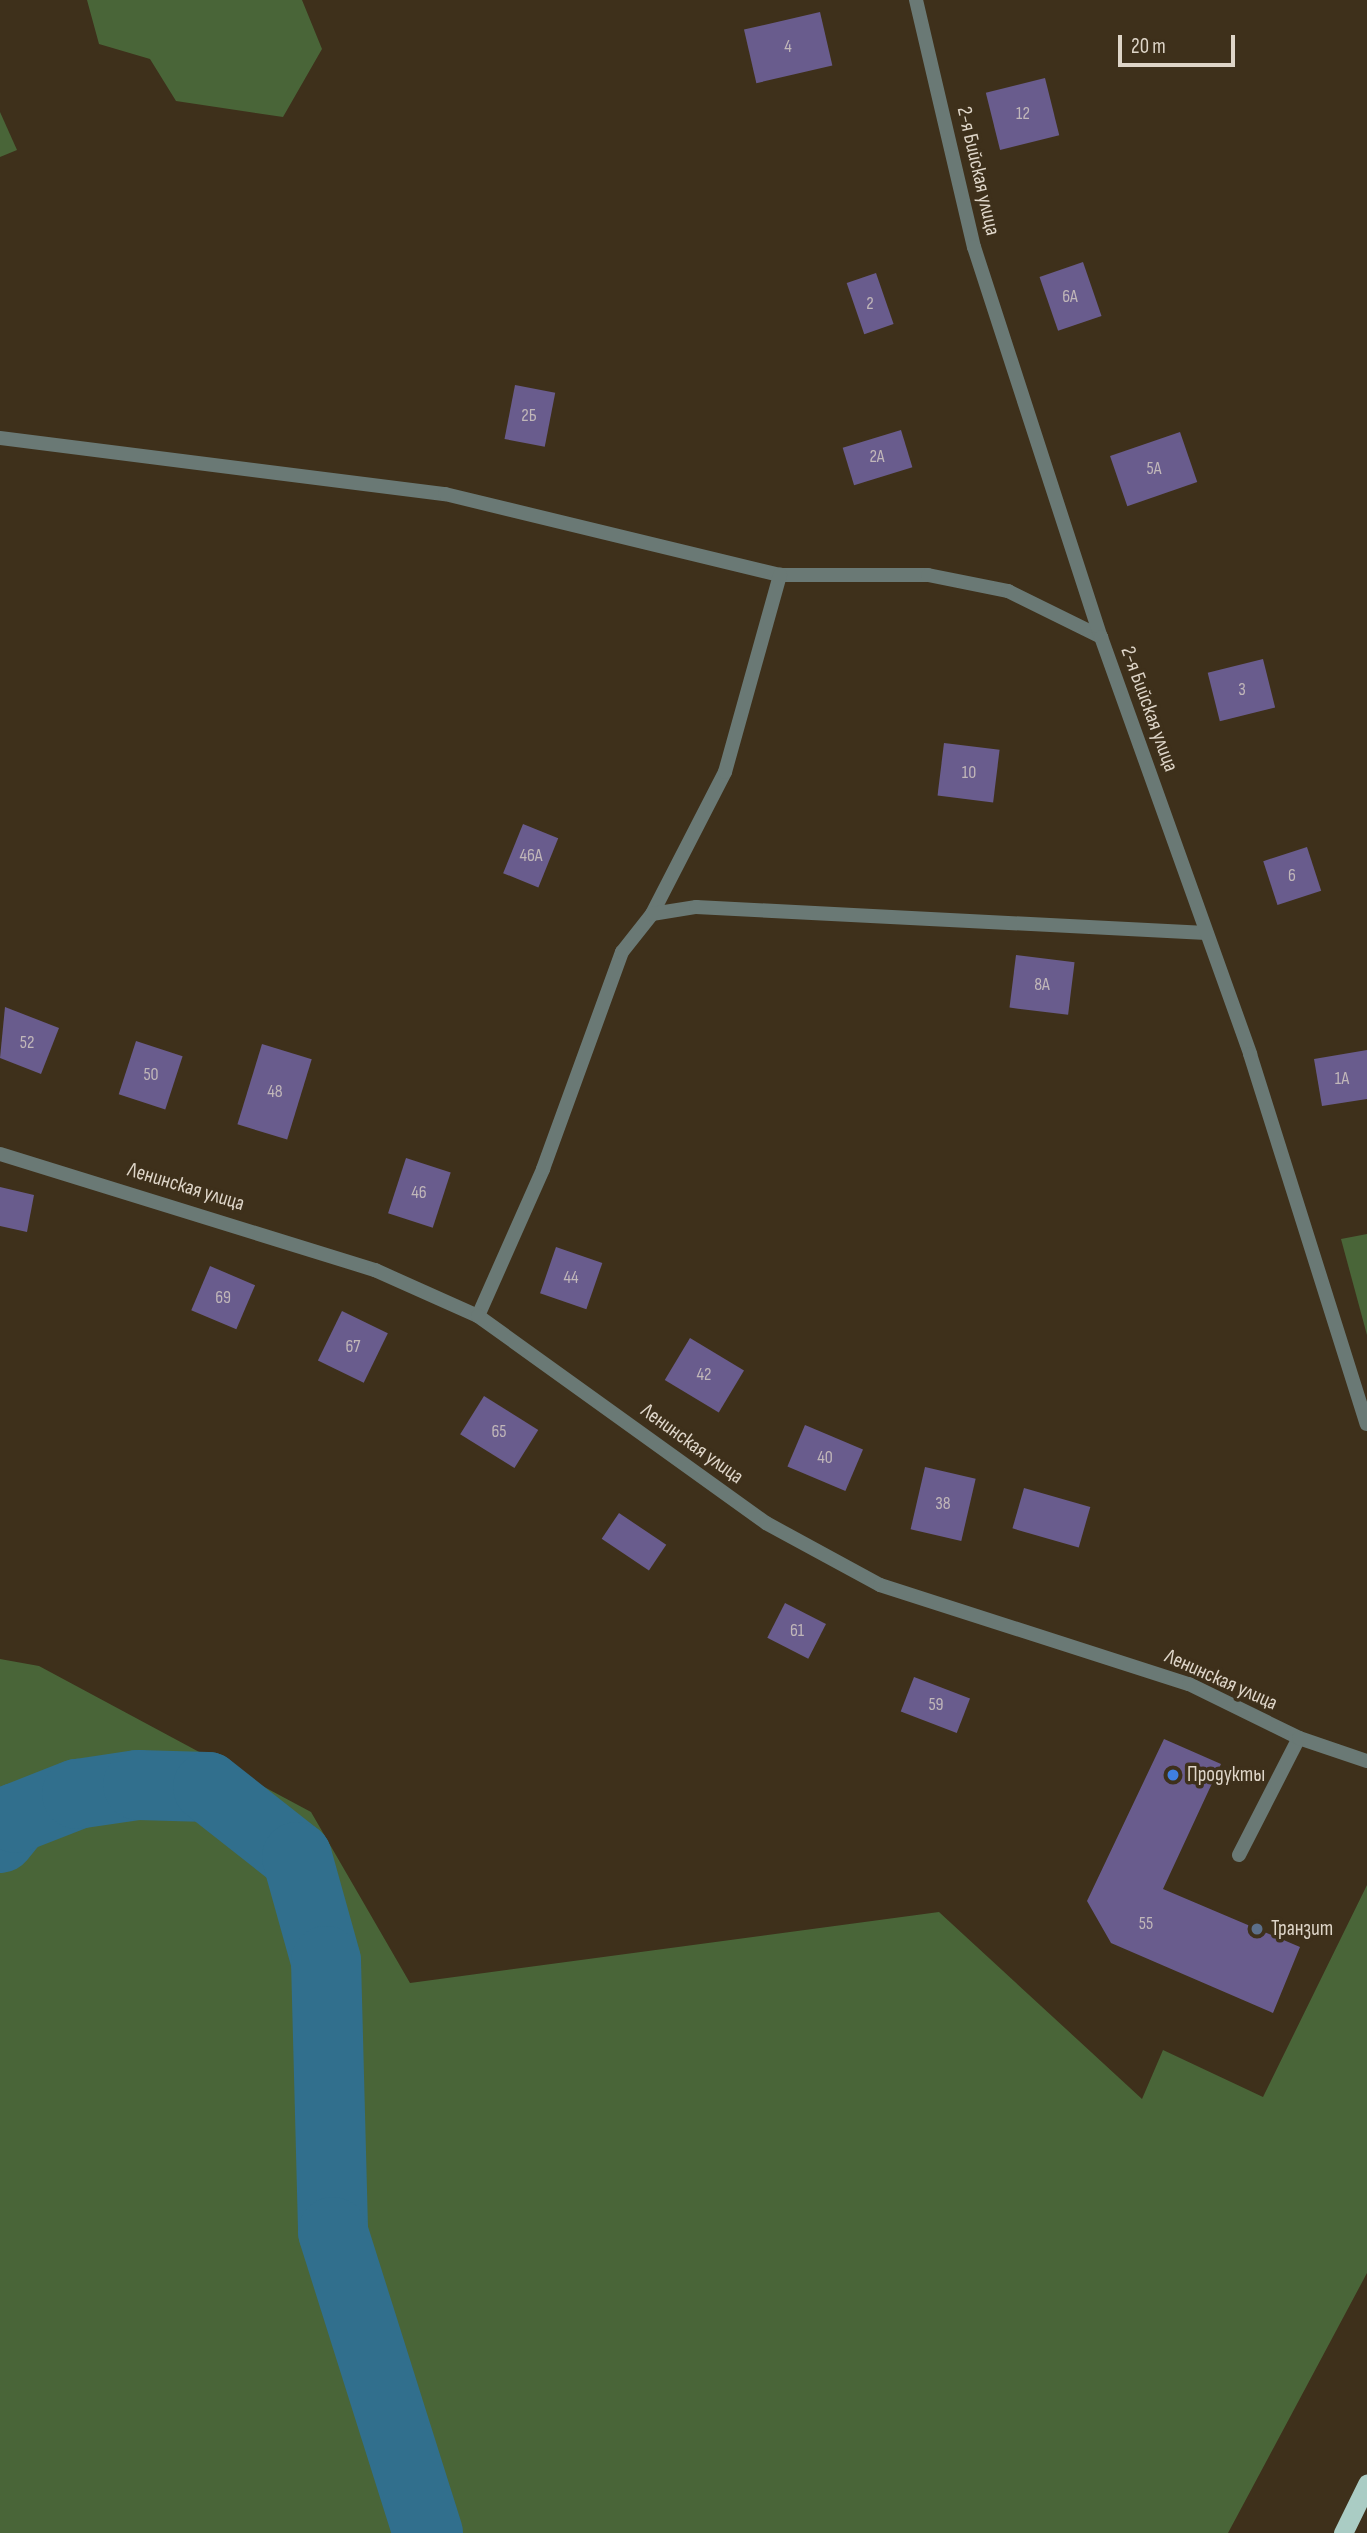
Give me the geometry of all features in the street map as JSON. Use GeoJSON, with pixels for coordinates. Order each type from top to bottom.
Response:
{"type":"FeatureCollection","features":[{"type":"Feature","properties":{"kind":"highway"},"geometry":{"type":"LineString","coordinates":[[1343,2533],[1367,2484]]}},
{"type":"Feature","properties":{"kind":"street","name":"2-я Бийская улица"},"geometry":{"type":"LineString","coordinates":[[916,0],[974,247],[1101,637],[1206,933],[1367,1424]]}},
{"type":"Feature","properties":{"kind":"street"},"geometry":{"type":"LineString","coordinates":[[0,438],[445,495],[780,575],[928,575],[1008,591],[1101,637]]}},
{"type":"Feature","properties":{"kind":"street"},"geometry":{"type":"LineString","coordinates":[[478,1316],[542,1168],[621,952],[652,914],[725,772],[780,575]]}},
{"type":"Feature","properties":{"kind":"street"},"geometry":{"type":"LineString","coordinates":[[652,914],[696,907],[1206,933]]}},
{"type":"Feature","properties":{"kind":"street","name":"Ленинская улица"},"geometry":{"type":"LineString","coordinates":[[0,1154],[375,1270],[478,1316],[766,1523],[880,1585],[1189,1684],[1299,1738],[1367,1761]]}},
{"type":"Feature","properties":{"kind":"street"},"geometry":{"type":"LineString","coordinates":[[1239,1855],[1299,1738]]}},
{"type":"Feature","properties":{"kind":"green space"},"geometry":{"type":"Polygon","coordinates":[[[87,0],[302,0],[322,49],[283,117],[176,101],[150,59],[99,44],[87,0]]]}},
{"type":"Feature","properties":{"kind":"green space"},"geometry":{"type":"Polygon","coordinates":[[[0,112],[17,150],[0,157],[0,112]]]}},
{"type":"Feature","properties":{"kind":"green space"},"geometry":{"type":"Polygon","coordinates":[[[1367,1234],[1367,1335],[1341,1239],[1367,1234]]]}},
{"type":"Feature","properties":{"kind":"green space"},"geometry":{"type":"Polygon","coordinates":[[[0,1659],[39,1666],[311,1812],[410,1983],[939,1912],[1142,2099],[1163,2050],[1263,2097],[1367,1885],[1367,2273],[1228,2533],[0,2533],[0,1659]]]}},
{"type":"Feature","properties":{"kind":"building"},"geometry":{"type":"Polygon","coordinates":[[[820,12],[832,66],[756,83],[744,30],[820,12]]]}},
{"type":"Feature","properties":{"kind":"building"},"geometry":{"type":"Polygon","coordinates":[[[1045,78],[1059,135],[1000,150],[986,93],[1045,78]]]}},
{"type":"Feature","properties":{"kind":"building"},"geometry":{"type":"Polygon","coordinates":[[[1083,262],[1102,316],[1058,331],[1040,277],[1083,262]]]}},
{"type":"Feature","properties":{"kind":"building"},"geometry":{"type":"Polygon","coordinates":[[[876,273],[894,324],[864,334],[847,283],[876,273]]]}},
{"type":"Feature","properties":{"kind":"building"},"geometry":{"type":"Polygon","coordinates":[[[515,385],[555,393],[545,447],[505,439],[515,385]]]}},
{"type":"Feature","properties":{"kind":"building"},"geometry":{"type":"Polygon","coordinates":[[[901,430],[912,467],[854,485],[843,448],[901,430]]]}},
{"type":"Feature","properties":{"kind":"building"},"geometry":{"type":"Polygon","coordinates":[[[1180,432],[1197,482],[1127,506],[1110,456],[1180,432]]]}},
{"type":"Feature","properties":{"kind":"building"},"geometry":{"type":"Polygon","coordinates":[[[1263,659],[1275,708],[1220,721],[1208,673],[1263,659]]]}},
{"type":"Feature","properties":{"kind":"building"},"geometry":{"type":"Polygon","coordinates":[[[944,743],[1000,750],[993,802],[938,796],[944,743]]]}},
{"type":"Feature","properties":{"kind":"building"},"geometry":{"type":"Polygon","coordinates":[[[523,824],[558,838],[538,887],[503,873],[523,824]]]}},
{"type":"Feature","properties":{"kind":"building"},"geometry":{"type":"Polygon","coordinates":[[[1307,847],[1321,891],[1277,905],[1263,861],[1307,847]]]}},
{"type":"Feature","properties":{"kind":"building"},"geometry":{"type":"Polygon","coordinates":[[[1016,955],[1075,962],[1068,1015],[1010,1008],[1016,955]]]}},
{"type":"Feature","properties":{"kind":"building"},"geometry":{"type":"Polygon","coordinates":[[[5,1007],[59,1028],[41,1074],[0,1058],[5,1007]]]}},
{"type":"Feature","properties":{"kind":"building"},"geometry":{"type":"Polygon","coordinates":[[[136,1041],[183,1056],[165,1109],[119,1094],[136,1041]]]}},
{"type":"Feature","properties":{"kind":"building"},"geometry":{"type":"Polygon","coordinates":[[[262,1044],[312,1059],[287,1140],[237,1124],[262,1044]]]}},
{"type":"Feature","properties":{"kind":"building"},"geometry":{"type":"Polygon","coordinates":[[[1367,1050],[1367,1099],[1322,1106],[1314,1059],[1367,1050]]]}},
{"type":"Feature","properties":{"kind":"building"},"geometry":{"type":"Polygon","coordinates":[[[406,1158],[451,1173],[433,1228],[388,1213],[406,1158]]]}},
{"type":"Feature","properties":{"kind":"building"},"geometry":{"type":"Polygon","coordinates":[[[0,1187],[34,1195],[27,1232],[0,1226],[0,1187]]]}},
{"type":"Feature","properties":{"kind":"building"},"geometry":{"type":"Polygon","coordinates":[[[556,1247],[602,1263],[586,1309],[540,1293],[556,1247]]]}},
{"type":"Feature","properties":{"kind":"building"},"geometry":{"type":"Polygon","coordinates":[[[210,1266],[255,1285],[236,1329],[191,1310],[210,1266]]]}},
{"type":"Feature","properties":{"kind":"building"},"geometry":{"type":"Polygon","coordinates":[[[342,1311],[388,1333],[364,1383],[318,1360],[342,1311]]]}},
{"type":"Feature","properties":{"kind":"building"},"geometry":{"type":"Polygon","coordinates":[[[690,1338],[744,1370],[719,1412],[665,1380],[690,1338]]]}},
{"type":"Feature","properties":{"kind":"building"},"geometry":{"type":"Polygon","coordinates":[[[484,1396],[538,1430],[514,1468],[460,1434],[484,1396]]]}},
{"type":"Feature","properties":{"kind":"building"},"geometry":{"type":"Polygon","coordinates":[[[805,1425],[863,1450],[845,1491],[787,1466],[805,1425]]]}},
{"type":"Feature","properties":{"kind":"building"},"geometry":{"type":"Polygon","coordinates":[[[925,1467],[976,1479],[961,1541],[911,1529],[925,1467]]]}},
{"type":"Feature","properties":{"kind":"building"},"geometry":{"type":"Polygon","coordinates":[[[1024,1488],[1090,1507],[1079,1547],[1012,1528],[1024,1488]]]}},
{"type":"Feature","properties":{"kind":"building"},"geometry":{"type":"Polygon","coordinates":[[[619,1513],[666,1545],[649,1571],[602,1539],[619,1513]]]}},
{"type":"Feature","properties":{"kind":"building"},"geometry":{"type":"Polygon","coordinates":[[[785,1603],[826,1624],[808,1659],[767,1638],[785,1603]]]}},
{"type":"Feature","properties":{"kind":"building"},"geometry":{"type":"Polygon","coordinates":[[[914,1677],[970,1699],[957,1733],[901,1712],[914,1677]]]}},
{"type":"Feature","properties":{"kind":"building"},"geometry":{"type":"Polygon","coordinates":[[[1164,1739],[1221,1764],[1163,1889],[1300,1947],[1273,2013],[1111,1943],[1087,1901],[1164,1739]]]}},
{"type":"Feature","properties":{"kind":"waterway"},"geometry":{"type":"LineString","coordinates":[[0,1838],[16,1818],[77,1794],[138,1785],[208,1787],[297,1857],[326,1961],[333,2232],[428,2533]]}},
{"type":"Feature","properties":{"kind":"place","name":"Продукты"},"geometry":{"type":"Point","coordinates":[1173,1775]}},
{"type":"Feature","properties":{"kind":"place","name":"Транзит"},"geometry":{"type":"Point","coordinates":[1257,1929]}}]}
